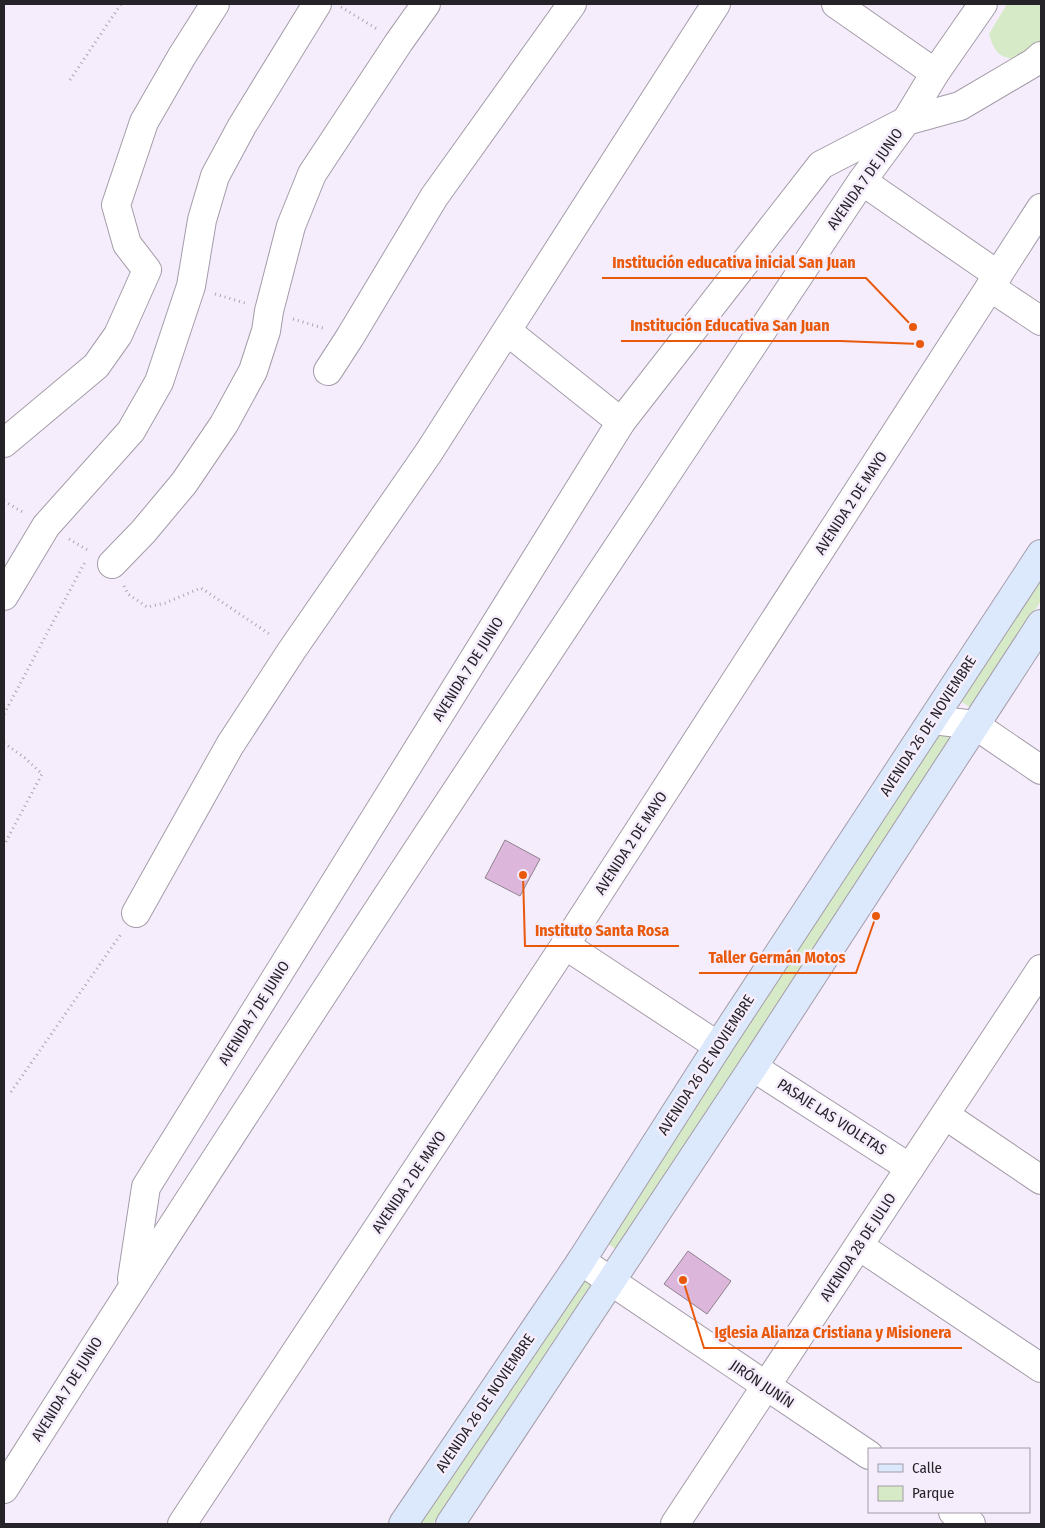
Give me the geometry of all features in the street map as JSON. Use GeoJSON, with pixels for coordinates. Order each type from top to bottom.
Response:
{"type":"FeatureCollection","features":[{"type":"Feature","properties":{"kind":"main road","name":"AVENIDA 26 DE NOVIEMBRE"},"geometry":{"type":"LineString","coordinates":[[403,1524],[581,1261],[718,1046],[1041,554]]}},
{"type":"Feature","properties":{"kind":"main road"},"geometry":{"type":"LineString","coordinates":[[450,1524],[753,1067],[1041,624]]}},
{"type":"Feature","properties":{"kind":"street"},"geometry":{"type":"LineString","coordinates":[[4,443],[96,366],[118,335],[147,270],[127,244],[116,205],[144,122],[215,4]]}},
{"type":"Feature","properties":{"kind":"street"},"geometry":{"type":"LineString","coordinates":[[4,596],[46,526],[131,430],[159,382],[191,286],[202,220],[215,176],[242,126],[317,4]]}},
{"type":"Feature","properties":{"kind":"street"},"geometry":{"type":"LineString","coordinates":[[112,564],[143,532],[184,483],[224,424],[253,371],[266,331],[269,311],[291,226],[312,174],[426,4]]}},
{"type":"Feature","properties":{"kind":"street"},"geometry":{"type":"LineString","coordinates":[[328,371],[434,197],[572,4]]}},
{"type":"Feature","properties":{"kind":"street"},"geometry":{"type":"LineString","coordinates":[[136,913],[230,745],[292,650],[429,452],[716,4]]}},
{"type":"Feature","properties":{"kind":"street"},"geometry":{"type":"LineString","coordinates":[[836,4],[936,73]]}},
{"type":"Feature","properties":{"kind":"street","name":"AVENIDA 7 DE JUNIO"},"geometry":{"type":"LineString","coordinates":[[4,1489],[131,1288],[418,848],[862,181],[906,121],[983,4]]}},
{"type":"Feature","properties":{"kind":"street"},"geometry":{"type":"LineString","coordinates":[[906,121],[960,106],[1033,63],[1041,56]]}},
{"type":"Feature","properties":{"kind":"street","name":"AVENIDA 7 DE JUNIO"},"geometry":{"type":"LineString","coordinates":[[131,1288],[146,1188],[621,422],[821,166],[906,121]]}},
{"type":"Feature","properties":{"kind":"street"},"geometry":{"type":"LineString","coordinates":[[862,181],[994,281],[1041,321]]}},
{"type":"Feature","properties":{"kind":"street","name":"AVENIDA 2 DE MAYO"},"geometry":{"type":"LineString","coordinates":[[182,1524],[566,945],[1041,208]]}},
{"type":"Feature","properties":{"kind":"street"},"geometry":{"type":"LineString","coordinates":[[507,331],[621,422]]}},
{"type":"Feature","properties":{"kind":"street"},"geometry":{"type":"LineString","coordinates":[[933,720],[975,726],[1041,770]]}},
{"type":"Feature","properties":{"kind":"street"},"geometry":{"type":"LineString","coordinates":[[566,945],[718,1046]]}},
{"type":"Feature","properties":{"kind":"street","name":"AVENIDA 28 DE JULIO"},"geometry":{"type":"LineString","coordinates":[[681,1522],[766,1386],[1041,971]]}},
{"type":"Feature","properties":{"kind":"street","name":"PASAJE LAS VIOLETAS"},"geometry":{"type":"LineString","coordinates":[[753,1067],[910,1168]]}},
{"type":"Feature","properties":{"kind":"street"},"geometry":{"type":"LineString","coordinates":[[945,1115],[1041,1180]]}},
{"type":"Feature","properties":{"kind":"street"},"geometry":{"type":"LineString","coordinates":[[859,1246],[1041,1368]]}},
{"type":"Feature","properties":{"kind":"street","name":"JIRÓN JUNÍN"},"geometry":{"type":"LineString","coordinates":[[581,1261],[868,1454]]}},
{"type":"Feature","properties":{"kind":"street"},"geometry":{"type":"LineString","coordinates":[[954,1513],[971,1524]]}},
{"type":"Feature","properties":{"kind":"path"},"geometry":{"type":"LineString","coordinates":[[70,80],[121,4]]}},
{"type":"Feature","properties":{"kind":"path"},"geometry":{"type":"LineString","coordinates":[[335,4],[399,42]]}},
{"type":"Feature","properties":{"kind":"path"},"geometry":{"type":"LineString","coordinates":[[4,501],[91,552],[4,714]]}},
{"type":"Feature","properties":{"kind":"path"},"geometry":{"type":"LineString","coordinates":[[112,564],[128,594],[147,607],[165,603],[201,588],[292,650]]}},
{"type":"Feature","properties":{"kind":"path"},"geometry":{"type":"LineString","coordinates":[[4,743],[25,758],[42,774],[4,845]]}},
{"type":"Feature","properties":{"kind":"path"},"geometry":{"type":"LineString","coordinates":[[11,1092],[136,913]]}},
{"type":"Feature","properties":{"kind":"green space"},"geometry":{"type":"Polygon","coordinates":[[[1007,4],[1041,4],[1041,43],[1018,60],[998,53],[993,46],[989,34],[1007,4]]]}},
{"type":"Feature","properties":{"kind":"green space"},"geometry":{"type":"Polygon","coordinates":[[[1041,576],[1041,601],[971,708],[959,700],[1041,576]]]}},
{"type":"Feature","properties":{"kind":"green space"},"geometry":{"type":"Polygon","coordinates":[[[943,726],[954,734],[617,1250],[605,1242],[943,726]]]}},
{"type":"Feature","properties":{"kind":"green space"},"geometry":{"type":"Polygon","coordinates":[[[580,1274],[592,1283],[433,1524],[417,1524],[580,1274]]]}},
{"type":"Feature","properties":{"kind":"building"},"geometry":{"type":"Polygon","coordinates":[[[505,840],[540,859],[520,896],[485,878],[505,840]]]}},
{"type":"Feature","properties":{"kind":"building"},"geometry":{"type":"Polygon","coordinates":[[[688,1251],[731,1281],[707,1314],[664,1284],[688,1251]]]}},
{"type":"Feature","properties":{"kind":"place","name":"Institución educativa inicial San Juan"},"geometry":{"type":"Point","coordinates":[913,327]}},
{"type":"Feature","properties":{"kind":"place","name":"Institución Educativa San Juan"},"geometry":{"type":"Point","coordinates":[920,344]}},
{"type":"Feature","properties":{"kind":"place","name":"Instituto Santa Rosa"},"geometry":{"type":"Point","coordinates":[523,875]}},
{"type":"Feature","properties":{"kind":"place","name":"Taller Germán Motos"},"geometry":{"type":"Point","coordinates":[876,916]}},
{"type":"Feature","properties":{"kind":"place","name":"Iglesia Alianza Cristiana y Misionera"},"geometry":{"type":"Point","coordinates":[683,1280]}}]}
